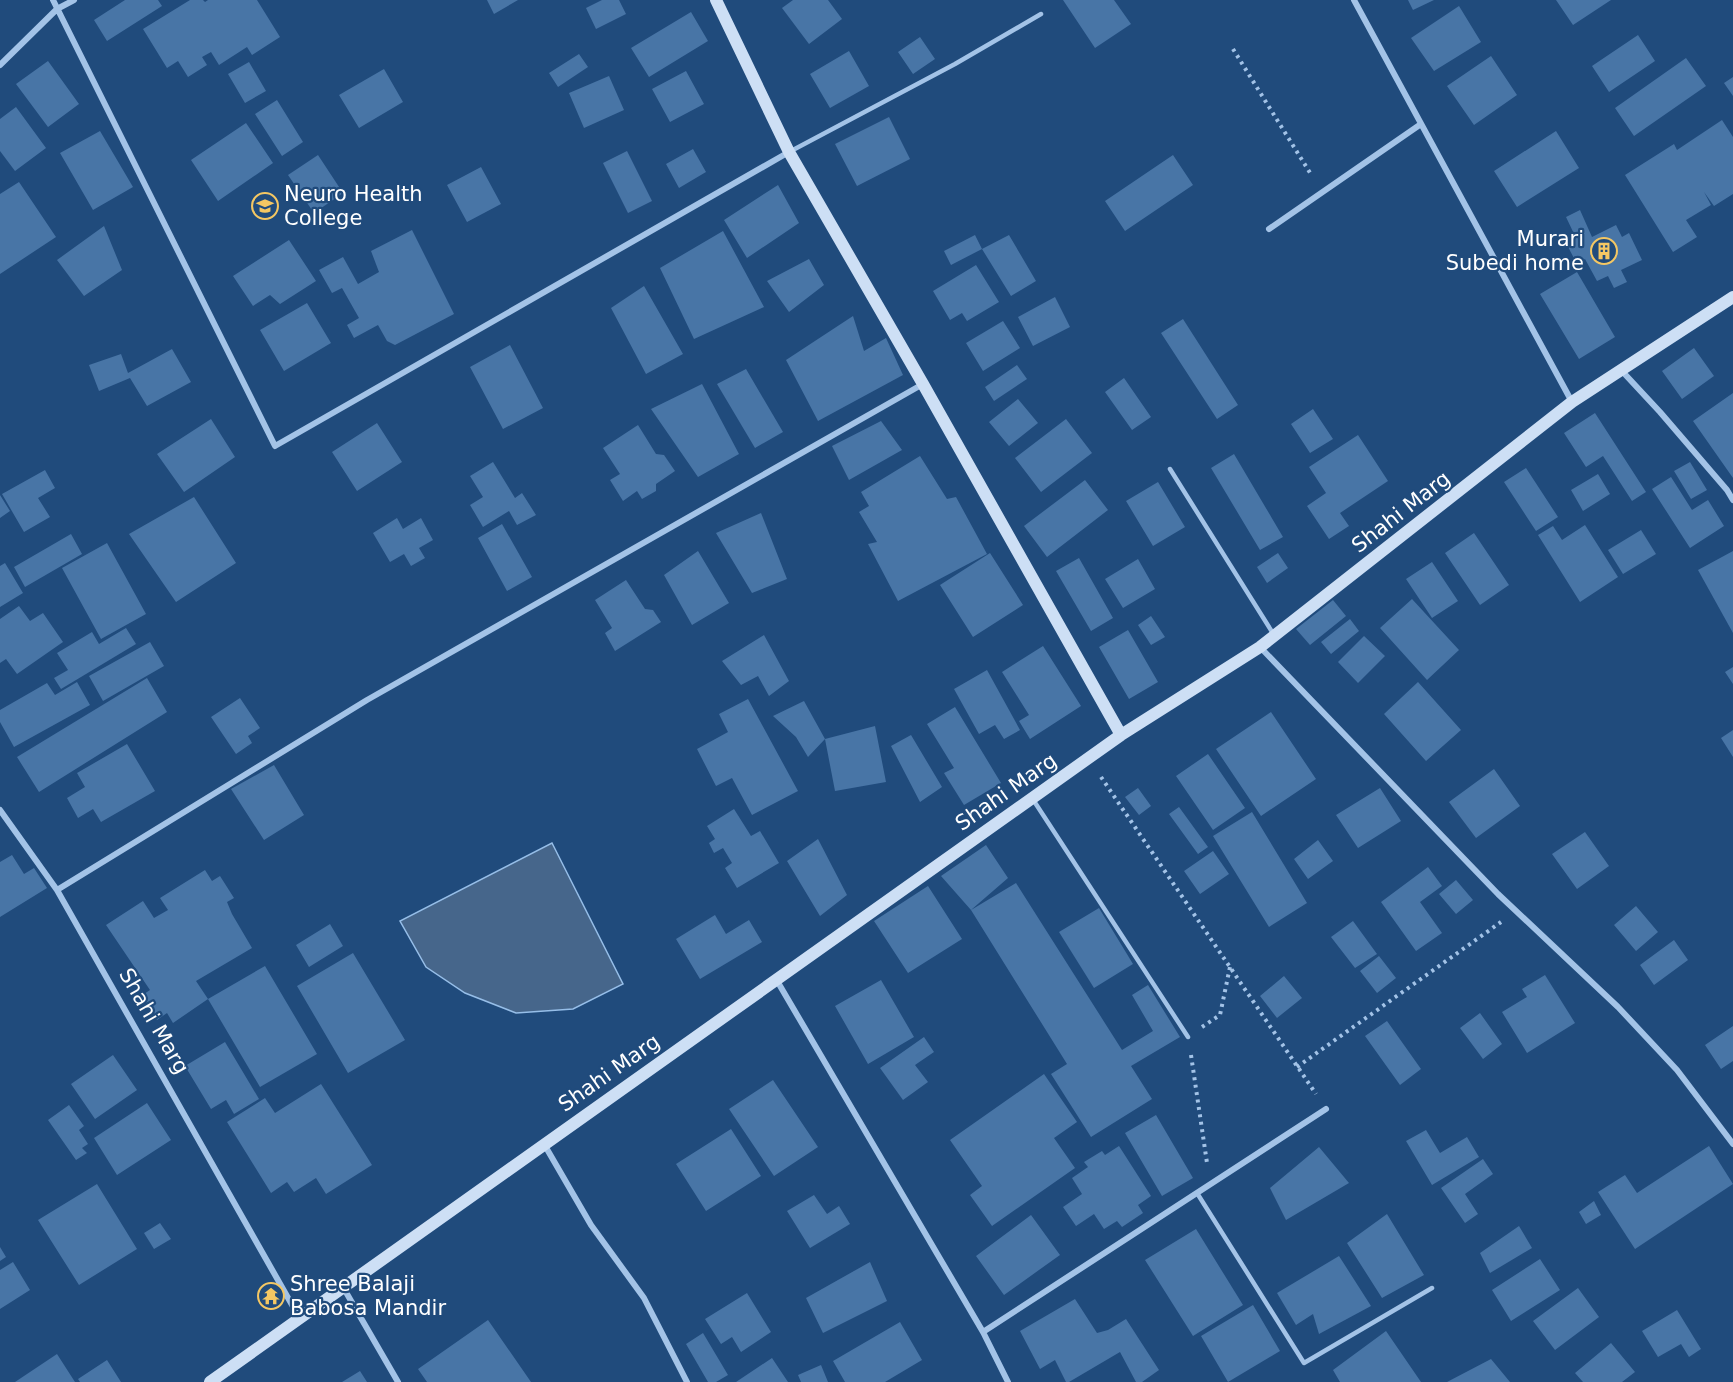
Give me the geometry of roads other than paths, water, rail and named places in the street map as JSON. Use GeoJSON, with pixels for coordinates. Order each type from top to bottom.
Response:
{"type":"FeatureCollection","features":[{"type":"Feature","properties":{"kind":"street"},"geometry":{"type":"LineString","coordinates":[[53,0],[275,446],[789,152]]}},
{"type":"Feature","properties":{"kind":"street"},"geometry":{"type":"LineString","coordinates":[[0,64],[57,9],[74,0]]}},
{"type":"Feature","properties":{"kind":"street"},"geometry":{"type":"LineString","coordinates":[[716,0],[789,152],[1121,735]]}},
{"type":"Feature","properties":{"kind":"street"},"geometry":{"type":"LineString","coordinates":[[1354,0],[1572,402]]}},
{"type":"Feature","properties":{"kind":"street"},"geometry":{"type":"LineString","coordinates":[[1269,229],[1421,124]]}},
{"type":"Feature","properties":{"kind":"street","name":"Shahi Marg"},"geometry":{"type":"LineString","coordinates":[[210,1382],[1088,758],[1260,648],[1572,402],[1733,297]]}},
{"type":"Feature","properties":{"kind":"street"},"geometry":{"type":"LineString","coordinates":[[1621,370],[1660,412],[1733,500]]}},
{"type":"Feature","properties":{"kind":"street"},"geometry":{"type":"LineString","coordinates":[[57,890],[367,700],[923,384]]}},
{"type":"Feature","properties":{"kind":"street"},"geometry":{"type":"LineString","coordinates":[[1260,648],[1516,911],[1618,1007],[1670,1062],[1733,1143]]}},
{"type":"Feature","properties":{"kind":"street","name":"Shahi Marg"},"geometry":{"type":"LineString","coordinates":[[0,810],[57,890],[300,1320]]}},
{"type":"Feature","properties":{"kind":"street"},"geometry":{"type":"LineString","coordinates":[[776,979],[983,1332],[1008,1382]]}},
{"type":"Feature","properties":{"kind":"street"},"geometry":{"type":"LineString","coordinates":[[983,1332],[1326,1109]]}},
{"type":"Feature","properties":{"kind":"street"},"geometry":{"type":"LineString","coordinates":[[543,1144],[591,1226],[644,1298],[687,1382]]}},
{"type":"Feature","properties":{"kind":"street"},"geometry":{"type":"LineString","coordinates":[[343,1287],[398,1382]]}},
{"type":"Feature","properties":{"kind":"lane"},"geometry":{"type":"LineString","coordinates":[[789,152],[955,64],[1041,14]]}},
{"type":"Feature","properties":{"kind":"lane"},"geometry":{"type":"LineString","coordinates":[[1170,469],[1275,636]]}},
{"type":"Feature","properties":{"kind":"lane"},"geometry":{"type":"LineString","coordinates":[[1032,798],[1188,1037]]}},
{"type":"Feature","properties":{"kind":"lane"},"geometry":{"type":"LineString","coordinates":[[1197,1193],[1304,1363],[1432,1288]]}},
{"type":"Feature","properties":{"kind":"water"},"geometry":{"type":"Polygon","coordinates":[[[552,843],[623,984],[573,1009],[516,1013],[465,993],[426,967],[400,921],[552,843]]]}},
{"type":"Feature","properties":{"kind":"place","name":"Neuro Health College"},"geometry":{"type":"Point","coordinates":[265,206]}},
{"type":"Feature","properties":{"kind":"place","name":"Murari Subedi home"},"geometry":{"type":"Point","coordinates":[1604,251]}},
{"type":"Feature","properties":{"kind":"place","name":"Shree Balaji Babosa Mandir"},"geometry":{"type":"Point","coordinates":[271,1296]}}]}
